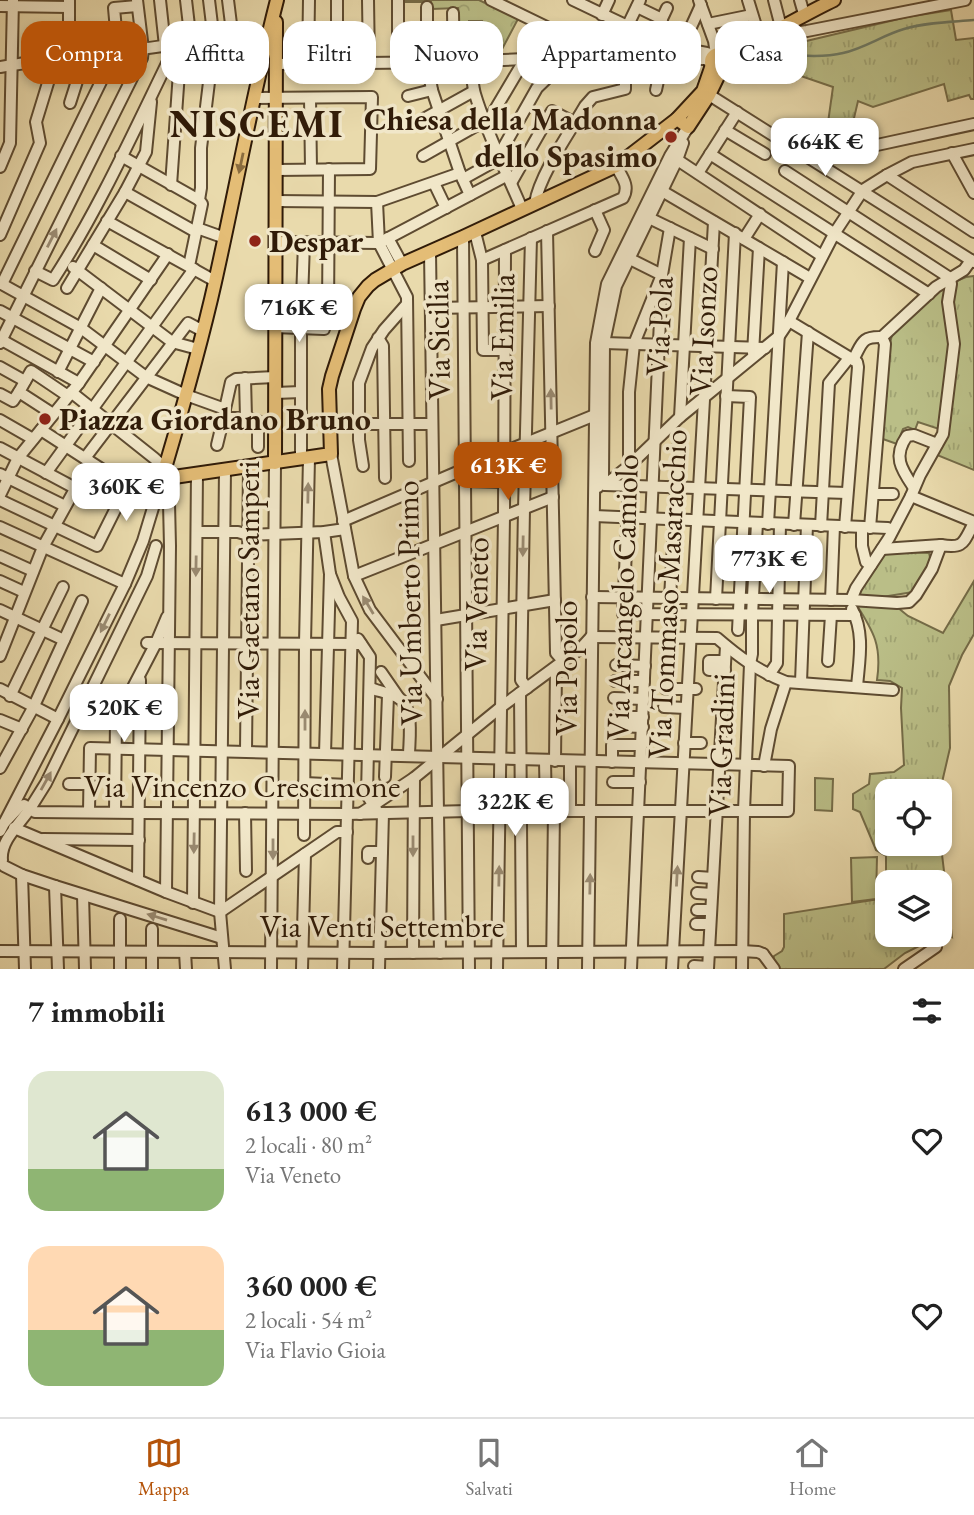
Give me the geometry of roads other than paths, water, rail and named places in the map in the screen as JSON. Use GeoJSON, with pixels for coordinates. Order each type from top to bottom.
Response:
{"type":"FeatureCollection","features":[{"type":"Feature","properties":{"kind":"main road"},"geometry":{"type":"LineString","coordinates":[[269,32],[277,1]]}},
{"type":"Feature","properties":{"kind":"main road","name":"Via Gaetano Samperi"},"geometry":{"type":"LineString","coordinates":[[275,463],[277,1]]}},
{"type":"Feature","properties":{"kind":"main road"},"geometry":{"type":"LineString","coordinates":[[791,21],[829,1]]}},
{"type":"Feature","properties":{"kind":"main road"},"geometry":{"type":"LineString","coordinates":[[800,16],[800,21]]}},
{"type":"Feature","properties":{"kind":"main road"},"geometry":{"type":"LineString","coordinates":[[269,63],[276,64]]}},
{"type":"Feature","properties":{"kind":"main road"},"geometry":{"type":"LineString","coordinates":[[677,119],[688,127],[710,96],[715,70]]}},
{"type":"Feature","properties":{"kind":"main road"},"geometry":{"type":"LineString","coordinates":[[258,84],[225,238],[169,472],[197,474],[331,454],[329,389],[354,309],[368,286],[397,266],[616,166],[710,96]]}},
{"type":"Feature","properties":{"kind":"street"},"geometry":{"type":"LineString","coordinates":[[160,0],[168,21]]}},
{"type":"Feature","properties":{"kind":"street"},"geometry":{"type":"LineString","coordinates":[[182,21],[186,0]]}},
{"type":"Feature","properties":{"kind":"street"},"geometry":{"type":"LineString","coordinates":[[209,0],[212,21]]}},
{"type":"Feature","properties":{"kind":"street"},"geometry":{"type":"LineString","coordinates":[[229,0],[231,21]]}},
{"type":"Feature","properties":{"kind":"street"},"geometry":{"type":"LineString","coordinates":[[309,0],[309,21]]}},
{"type":"Feature","properties":{"kind":"street"},"geometry":{"type":"LineString","coordinates":[[337,0],[337,21]]}},
{"type":"Feature","properties":{"kind":"street"},"geometry":{"type":"LineString","coordinates":[[369,0],[369,21]]}},
{"type":"Feature","properties":{"kind":"street"},"geometry":{"type":"LineString","coordinates":[[398,0],[398,21]]}},
{"type":"Feature","properties":{"kind":"street"},"geometry":{"type":"LineString","coordinates":[[491,0],[534,21]]}},
{"type":"Feature","properties":{"kind":"street"},"geometry":{"type":"LineString","coordinates":[[603,15],[609,0]]}},
{"type":"Feature","properties":{"kind":"street"},"geometry":{"type":"LineString","coordinates":[[708,24],[754,20],[748,0]]}},
{"type":"Feature","properties":{"kind":"street"},"geometry":{"type":"LineString","coordinates":[[774,0],[779,21]]}},
{"type":"Feature","properties":{"kind":"street"},"geometry":{"type":"LineString","coordinates":[[800,0],[800,16]]}},
{"type":"Feature","properties":{"kind":"street"},"geometry":{"type":"LineString","coordinates":[[807,30],[965,0]]}},
{"type":"Feature","properties":{"kind":"street"},"geometry":{"type":"LineString","coordinates":[[575,1],[615,21]]}},
{"type":"Feature","properties":{"kind":"street"},"geometry":{"type":"LineString","coordinates":[[0,167],[13,65],[13,3]]}},
{"type":"Feature","properties":{"kind":"street"},"geometry":{"type":"LineString","coordinates":[[0,6],[13,3],[69,3],[69,21]]}},
{"type":"Feature","properties":{"kind":"street"},"geometry":{"type":"LineString","coordinates":[[115,21],[114,8],[137,3],[139,21]]}},
{"type":"Feature","properties":{"kind":"street"},"geometry":{"type":"LineString","coordinates":[[630,21],[638,3],[665,14],[662,21]]}},
{"type":"Feature","properties":{"kind":"street"},"geometry":{"type":"LineString","coordinates":[[700,3],[715,51]]}},
{"type":"Feature","properties":{"kind":"street"},"geometry":{"type":"LineString","coordinates":[[693,21],[700,3]]}},
{"type":"Feature","properties":{"kind":"street"},"geometry":{"type":"LineString","coordinates":[[427,7],[427,21]]}},
{"type":"Feature","properties":{"kind":"street"},"geometry":{"type":"LineString","coordinates":[[453,13],[453,21]]}},
{"type":"Feature","properties":{"kind":"street"},"geometry":{"type":"LineString","coordinates":[[0,66],[21,64]]}},
{"type":"Feature","properties":{"kind":"street"},"geometry":{"type":"LineString","coordinates":[[276,64],[283,64]]}},
{"type":"Feature","properties":{"kind":"street"},"geometry":{"type":"LineString","coordinates":[[423,156],[490,118],[517,71]]}},
{"type":"Feature","properties":{"kind":"street"},"geometry":{"type":"LineString","coordinates":[[35,271],[53,281],[89,219],[161,77]]}},
{"type":"Feature","properties":{"kind":"street"},"geometry":{"type":"LineString","coordinates":[[0,235],[40,143],[36,122],[48,84]]}},
{"type":"Feature","properties":{"kind":"street"},"geometry":{"type":"LineString","coordinates":[[70,103],[76,84]]}},
{"type":"Feature","properties":{"kind":"street"},"geometry":{"type":"LineString","coordinates":[[101,84],[1,284],[80,328],[146,377],[224,414],[258,421],[258,447]]}},
{"type":"Feature","properties":{"kind":"street"},"geometry":{"type":"LineString","coordinates":[[71,392],[58,372],[0,341],[129,84]]}},
{"type":"Feature","properties":{"kind":"street"},"geometry":{"type":"LineString","coordinates":[[171,185],[176,84]]}},
{"type":"Feature","properties":{"kind":"street"},"geometry":{"type":"LineString","coordinates":[[199,200],[201,148],[209,84]]}},
{"type":"Feature","properties":{"kind":"street"},"geometry":{"type":"LineString","coordinates":[[431,84],[449,142],[470,195]]}},
{"type":"Feature","properties":{"kind":"street"},"geometry":{"type":"LineString","coordinates":[[473,84],[498,158],[522,209]]}},
{"type":"Feature","properties":{"kind":"street"},"geometry":{"type":"LineString","coordinates":[[276,201],[377,202],[421,186],[461,176],[498,158],[541,84]]}},
{"type":"Feature","properties":{"kind":"street"},"geometry":{"type":"LineString","coordinates":[[535,203],[544,178],[584,106],[593,97],[625,89],[625,84]]}},
{"type":"Feature","properties":{"kind":"street"},"geometry":{"type":"LineString","coordinates":[[656,90],[658,84]]}},
{"type":"Feature","properties":{"kind":"street"},"geometry":{"type":"LineString","coordinates":[[408,96],[432,90]]}},
{"type":"Feature","properties":{"kind":"street"},"geometry":{"type":"LineString","coordinates":[[418,122],[474,91]]}},
{"type":"Feature","properties":{"kind":"street"},"geometry":{"type":"LineString","coordinates":[[67,288],[146,152],[152,94]]}},
{"type":"Feature","properties":{"kind":"street"},"geometry":{"type":"LineString","coordinates":[[710,96],[972,261],[964,270],[936,287],[881,337],[864,340],[829,383],[821,526]]}},
{"type":"Feature","properties":{"kind":"street"},"geometry":{"type":"LineString","coordinates":[[255,97],[372,97],[370,169],[276,170]]}},
{"type":"Feature","properties":{"kind":"street"},"geometry":{"type":"LineString","coordinates":[[310,98],[311,169]]}},
{"type":"Feature","properties":{"kind":"street"},"geometry":{"type":"LineString","coordinates":[[276,242],[383,241],[470,195],[510,179],[552,111],[575,122]]}},
{"type":"Feature","properties":{"kind":"street"},"geometry":{"type":"LineString","coordinates":[[698,173],[737,112]]}},
{"type":"Feature","properties":{"kind":"street"},"geometry":{"type":"LineString","coordinates":[[790,146],[877,145],[974,124]]}},
{"type":"Feature","properties":{"kind":"street"},"geometry":{"type":"LineString","coordinates":[[688,127],[674,158],[822,256]]}},
{"type":"Feature","properties":{"kind":"street"},"geometry":{"type":"LineString","coordinates":[[725,131],[765,154]]}},
{"type":"Feature","properties":{"kind":"street"},"geometry":{"type":"LineString","coordinates":[[0,155],[5,143]]}},
{"type":"Feature","properties":{"kind":"street"},"geometry":{"type":"LineString","coordinates":[[599,487],[629,466],[753,352],[765,348],[779,336],[834,234],[863,190],[912,162],[974,149]]}},
{"type":"Feature","properties":{"kind":"street"},"geometry":{"type":"LineString","coordinates":[[952,153],[974,193]]}},
{"type":"Feature","properties":{"kind":"street"},"geometry":{"type":"LineString","coordinates":[[710,154],[929,294]]}},
{"type":"Feature","properties":{"kind":"street"},"geometry":{"type":"LineString","coordinates":[[46,473],[153,327],[192,268],[202,204],[121,156]]}},
{"type":"Feature","properties":{"kind":"street","name":"Via Popolo"},"geometry":{"type":"LineString","coordinates":[[591,637],[594,516],[599,487],[595,415],[596,342],[607,284],[649,218],[674,158]]}},
{"type":"Feature","properties":{"kind":"street","name":"Via Popolo"},"geometry":{"type":"LineString","coordinates":[[599,487],[603,478],[604,343],[616,286],[626,256],[674,158]]}},
{"type":"Feature","properties":{"kind":"street"},"geometry":{"type":"LineString","coordinates":[[482,260],[623,198],[627,186],[616,166]]}},
{"type":"Feature","properties":{"kind":"street"},"geometry":{"type":"LineString","coordinates":[[275,327],[324,329],[328,312],[329,169]]}},
{"type":"Feature","properties":{"kind":"street"},"geometry":{"type":"LineString","coordinates":[[785,171],[950,278],[951,284],[948,302],[954,344],[943,434],[882,549],[851,600],[861,639],[857,687]]}},
{"type":"Feature","properties":{"kind":"street"},"geometry":{"type":"LineString","coordinates":[[887,174],[972,226]]}},
{"type":"Feature","properties":{"kind":"street"},"geometry":{"type":"LineString","coordinates":[[434,183],[446,208]]}},
{"type":"Feature","properties":{"kind":"street"},"geometry":{"type":"LineString","coordinates":[[662,191],[810,278]]}},
{"type":"Feature","properties":{"kind":"street"},"geometry":{"type":"LineString","coordinates":[[125,192],[196,230],[225,238]]}},
{"type":"Feature","properties":{"kind":"street"},"geometry":{"type":"LineString","coordinates":[[377,202],[383,241],[397,266],[407,297],[409,461]]}},
{"type":"Feature","properties":{"kind":"street"},"geometry":{"type":"LineString","coordinates":[[595,210],[604,230],[595,251]]}},
{"type":"Feature","properties":{"kind":"street","name":"Via Isonzo"},"geometry":{"type":"LineString","coordinates":[[716,599],[727,378],[739,236],[760,214]]}},
{"type":"Feature","properties":{"kind":"street"},"geometry":{"type":"LineString","coordinates":[[649,218],[713,249]]}},
{"type":"Feature","properties":{"kind":"street"},"geometry":{"type":"LineString","coordinates":[[107,221],[215,281]]}},
{"type":"Feature","properties":{"kind":"street","name":"Via Tommaso Masaracchio"},"geometry":{"type":"LineString","coordinates":[[672,969],[669,917],[681,811],[686,708],[692,689],[690,638],[714,222]]}},
{"type":"Feature","properties":{"kind":"street","name":"Via Arcangelo Camiolo"},"geometry":{"type":"LineString","coordinates":[[631,969],[662,275],[670,228]]}},
{"type":"Feature","properties":{"kind":"street"},"geometry":{"type":"LineString","coordinates":[[547,232],[556,653],[559,664],[550,761],[552,969]]}},
{"type":"Feature","properties":{"kind":"street"},"geometry":{"type":"LineString","coordinates":[[469,235],[482,260],[483,355],[504,350]]}},
{"type":"Feature","properties":{"kind":"street","name":"Via Sicilia"},"geometry":{"type":"LineString","coordinates":[[469,235],[464,307],[469,969]]}},
{"type":"Feature","properties":{"kind":"street","name":"Via Emilia"},"geometry":{"type":"LineString","coordinates":[[522,952],[520,760],[531,238]]}},
{"type":"Feature","properties":{"kind":"street","name":"Via Pola"},"geometry":{"type":"LineString","coordinates":[[680,417],[690,238]]}},
{"type":"Feature","properties":{"kind":"street"},"geometry":{"type":"LineString","coordinates":[[304,243],[301,328],[307,533],[304,835]]}},
{"type":"Feature","properties":{"kind":"street"},"geometry":{"type":"LineString","coordinates":[[93,245],[150,280]]}},
{"type":"Feature","properties":{"kind":"street"},"geometry":{"type":"LineString","coordinates":[[753,352],[759,248]]}},
{"type":"Feature","properties":{"kind":"street","name":"Via Veneto"},"geometry":{"type":"LineString","coordinates":[[497,969],[505,250]]}},
{"type":"Feature","properties":{"kind":"street","name":"Via Umberto Primo"},"geometry":{"type":"LineString","coordinates":[[430,252],[440,953]]}},
{"type":"Feature","properties":{"kind":"street"},"geometry":{"type":"LineString","coordinates":[[0,495],[4,476],[36,434],[48,411],[71,392],[94,362],[168,254]]}},
{"type":"Feature","properties":{"kind":"street"},"geometry":{"type":"LineString","coordinates":[[626,256],[662,275],[634,344],[629,392],[629,466]]}},
{"type":"Feature","properties":{"kind":"street"},"geometry":{"type":"LineString","coordinates":[[65,261],[172,342],[198,349]]}},
{"type":"Feature","properties":{"kind":"street"},"geometry":{"type":"LineString","coordinates":[[769,675],[777,663],[778,600],[768,523],[783,262]]}},
{"type":"Feature","properties":{"kind":"street"},"geometry":{"type":"LineString","coordinates":[[58,372],[101,288]]}},
{"type":"Feature","properties":{"kind":"street"},"geometry":{"type":"LineString","coordinates":[[363,466],[359,440],[359,383],[365,363],[378,338],[407,304]]}},
{"type":"Feature","properties":{"kind":"street"},"geometry":{"type":"LineString","coordinates":[[431,308],[549,306]]}},
{"type":"Feature","properties":{"kind":"street"},"geometry":{"type":"LineString","coordinates":[[0,312],[94,362]]}},
{"type":"Feature","properties":{"kind":"street"},"geometry":{"type":"LineString","coordinates":[[789,321],[857,362],[858,367],[847,493],[839,526],[831,600]]}},
{"type":"Feature","properties":{"kind":"street"},"geometry":{"type":"LineString","coordinates":[[0,656],[3,637],[15,616],[43,547],[87,460],[188,323],[203,331]]}},
{"type":"Feature","properties":{"kind":"street"},"geometry":{"type":"LineString","coordinates":[[794,525],[808,332]]}},
{"type":"Feature","properties":{"kind":"street"},"geometry":{"type":"LineString","coordinates":[[871,565],[866,562],[862,546],[873,494],[885,344],[881,337]]}},
{"type":"Feature","properties":{"kind":"street"},"geometry":{"type":"LineString","coordinates":[[378,338],[383,346],[385,478]]}},
{"type":"Feature","properties":{"kind":"street"},"geometry":{"type":"LineString","coordinates":[[604,343],[729,347],[753,352]]}},
{"type":"Feature","properties":{"kind":"street"},"geometry":{"type":"LineString","coordinates":[[0,366],[25,381]]}},
{"type":"Feature","properties":{"kind":"street"},"geometry":{"type":"LineString","coordinates":[[16,396],[31,371],[71,392],[169,472]]}},
{"type":"Feature","properties":{"kind":"street"},"geometry":{"type":"LineString","coordinates":[[218,445],[231,382],[236,379],[275,377]]}},
{"type":"Feature","properties":{"kind":"street"},"geometry":{"type":"LineString","coordinates":[[245,378],[246,418]]}},
{"type":"Feature","properties":{"kind":"street"},"geometry":{"type":"LineString","coordinates":[[275,393],[302,392]]}},
{"type":"Feature","properties":{"kind":"street"},"geometry":{"type":"LineString","coordinates":[[0,394],[16,396],[48,411]]}},
{"type":"Feature","properties":{"kind":"street"},"geometry":{"type":"LineString","coordinates":[[726,396],[750,397],[738,630]]}},
{"type":"Feature","properties":{"kind":"street"},"geometry":{"type":"LineString","coordinates":[[197,532],[238,532],[248,535],[324,532],[433,482],[595,415]]}},
{"type":"Feature","properties":{"kind":"street"},"geometry":{"type":"LineString","coordinates":[[0,421],[65,445],[154,503]]}},
{"type":"Feature","properties":{"kind":"street"},"geometry":{"type":"LineString","coordinates":[[330,424],[432,424]]}},
{"type":"Feature","properties":{"kind":"street"},"geometry":{"type":"LineString","coordinates":[[882,549],[941,545],[957,547],[962,544],[974,522],[913,492],[900,468],[898,460],[906,436],[914,435],[937,444]]}},
{"type":"Feature","properties":{"kind":"street"},"geometry":{"type":"LineString","coordinates":[[670,598],[679,440]]}},
{"type":"Feature","properties":{"kind":"street"},"geometry":{"type":"LineString","coordinates":[[0,448],[75,488]]}},
{"type":"Feature","properties":{"kind":"street"},"geometry":{"type":"LineString","coordinates":[[331,454],[354,576],[370,610],[437,699]]}},
{"type":"Feature","properties":{"kind":"street","name":"Via Gaetano Samperi"},"geometry":{"type":"LineString","coordinates":[[271,969],[275,463]]}},
{"type":"Feature","properties":{"kind":"street"},"geometry":{"type":"LineString","coordinates":[[246,751],[249,466]]}},
{"type":"Feature","properties":{"kind":"street"},"geometry":{"type":"LineString","coordinates":[[225,470],[220,912],[225,969]]}},
{"type":"Feature","properties":{"kind":"street"},"geometry":{"type":"LineString","coordinates":[[169,472],[154,503],[143,541],[125,584],[4,827],[2,865],[55,886],[222,938]]}},
{"type":"Feature","properties":{"kind":"street"},"geometry":{"type":"LineString","coordinates":[[166,892],[169,472]]}},
{"type":"Feature","properties":{"kind":"street"},"geometry":{"type":"LineString","coordinates":[[193,903],[197,474]]}},
{"type":"Feature","properties":{"kind":"street"},"geometry":{"type":"LineString","coordinates":[[4,476],[65,506]]}},
{"type":"Feature","properties":{"kind":"street"},"geometry":{"type":"LineString","coordinates":[[466,481],[503,481]]}},
{"type":"Feature","properties":{"kind":"street"},"geometry":{"type":"LineString","coordinates":[[599,487],[629,485],[847,493]]}},
{"type":"Feature","properties":{"kind":"street"},"geometry":{"type":"LineString","coordinates":[[629,485],[623,614],[855,615]]}},
{"type":"Feature","properties":{"kind":"street"},"geometry":{"type":"LineString","coordinates":[[0,500],[97,546],[127,486]]}},
{"type":"Feature","properties":{"kind":"street"},"geometry":{"type":"LineString","coordinates":[[873,494],[893,494]]}},
{"type":"Feature","properties":{"kind":"street"},"geometry":{"type":"LineString","coordinates":[[354,576],[553,497]]}},
{"type":"Feature","properties":{"kind":"street"},"geometry":{"type":"LineString","coordinates":[[594,516],[888,528]]}},
{"type":"Feature","properties":{"kind":"street","name":"Via Gradini"},"geometry":{"type":"LineString","coordinates":[[742,969],[744,811],[752,615],[768,523]]}},
{"type":"Feature","properties":{"kind":"street"},"geometry":{"type":"LineString","coordinates":[[801,682],[807,525]]}},
{"type":"Feature","properties":{"kind":"street"},"geometry":{"type":"LineString","coordinates":[[0,527],[125,584]]}},
{"type":"Feature","properties":{"kind":"street"},"geometry":{"type":"LineString","coordinates":[[324,532],[330,574],[326,754]]}},
{"type":"Feature","properties":{"kind":"street"},"geometry":{"type":"LineString","coordinates":[[143,541],[156,546],[170,546]]}},
{"type":"Feature","properties":{"kind":"street"},"geometry":{"type":"LineString","coordinates":[[592,597],[897,603],[909,601],[916,595],[932,569],[941,545]]}},
{"type":"Feature","properties":{"kind":"street"},"geometry":{"type":"LineString","coordinates":[[4,827],[30,809],[46,783],[147,576],[156,546]]}},
{"type":"Feature","properties":{"kind":"street"},"geometry":{"type":"LineString","coordinates":[[0,556],[33,571]]}},
{"type":"Feature","properties":{"kind":"street"},"geometry":{"type":"LineString","coordinates":[[330,574],[352,621],[356,644],[349,754],[343,969]]}},
{"type":"Feature","properties":{"kind":"street"},"geometry":{"type":"LineString","coordinates":[[0,581],[24,592]]}},
{"type":"Feature","properties":{"kind":"street"},"geometry":{"type":"LineString","coordinates":[[58,719],[5,692],[63,587]]}},
{"type":"Feature","properties":{"kind":"street"},"geometry":{"type":"LineString","coordinates":[[436,620],[555,600]]}},
{"type":"Feature","properties":{"kind":"street"},"geometry":{"type":"LineString","coordinates":[[1,762],[33,708],[82,601]]}},
{"type":"Feature","properties":{"kind":"street"},"geometry":{"type":"LineString","coordinates":[[0,610],[64,640]]}},
{"type":"Feature","properties":{"kind":"street"},"geometry":{"type":"LineString","coordinates":[[89,812],[89,784],[95,748],[116,720],[169,612]]}},
{"type":"Feature","properties":{"kind":"street"},"geometry":{"type":"LineString","coordinates":[[828,661],[831,615]]}},
{"type":"Feature","properties":{"kind":"street"},"geometry":{"type":"LineString","coordinates":[[378,810],[438,757],[501,707],[559,664],[586,649],[591,637],[717,638],[750,664],[786,682],[892,690]]}},
{"type":"Feature","properties":{"kind":"street"},"geometry":{"type":"LineString","coordinates":[[152,643],[356,644],[370,657],[367,795],[378,810],[382,852],[379,969]]}},
{"type":"Feature","properties":{"kind":"street"},"geometry":{"type":"LineString","coordinates":[[694,966],[708,968],[726,646]]}},
{"type":"Feature","properties":{"kind":"street","name":"Via Popolo"},"geometry":{"type":"LineString","coordinates":[[586,649],[591,762],[589,969]]}},
{"type":"Feature","properties":{"kind":"street"},"geometry":{"type":"LineString","coordinates":[[616,665],[645,666]]}},
{"type":"Feature","properties":{"kind":"street"},"geometry":{"type":"LineString","coordinates":[[381,673],[393,696],[385,777]]}},
{"type":"Feature","properties":{"kind":"street"},"geometry":{"type":"LineString","coordinates":[[138,880],[139,675]]}},
{"type":"Feature","properties":{"kind":"street"},"geometry":{"type":"LineString","coordinates":[[615,681],[645,681]]}},
{"type":"Feature","properties":{"kind":"street"},"geometry":{"type":"LineString","coordinates":[[95,748],[764,766],[771,729],[786,682]]}},
{"type":"Feature","properties":{"kind":"street"},"geometry":{"type":"LineString","coordinates":[[370,688],[393,696],[407,708],[409,756]]}},
{"type":"Feature","properties":{"kind":"street"},"geometry":{"type":"LineString","coordinates":[[666,689],[692,689]]}},
{"type":"Feature","properties":{"kind":"street"},"geometry":{"type":"LineString","coordinates":[[614,698],[644,699]]}},
{"type":"Feature","properties":{"kind":"street"},"geometry":{"type":"LineString","coordinates":[[664,708],[686,708]]}},
{"type":"Feature","properties":{"kind":"street"},"geometry":{"type":"LineString","coordinates":[[0,720],[22,729]]}},
{"type":"Feature","properties":{"kind":"street"},"geometry":{"type":"LineString","coordinates":[[115,812],[116,720]]}},
{"type":"Feature","properties":{"kind":"street"},"geometry":{"type":"LineString","coordinates":[[612,721],[643,722]]}},
{"type":"Feature","properties":{"kind":"street"},"geometry":{"type":"LineString","coordinates":[[684,743],[701,743]]}},
{"type":"Feature","properties":{"kind":"street"},"geometry":{"type":"LineString","coordinates":[[612,762],[612,745],[642,745]]}},
{"type":"Feature","properties":{"kind":"street"},"geometry":{"type":"LineString","coordinates":[[570,761],[570,811]]}},
{"type":"Feature","properties":{"kind":"street","name":"Via Vincenzo Crescimone"},"geometry":{"type":"LineString","coordinates":[[30,809],[35,812],[304,813],[347,822],[361,814],[378,810],[414,813],[639,811],[660,816],[681,811],[788,811],[789,766],[764,766]]}},
{"type":"Feature","properties":{"kind":"street"},"geometry":{"type":"LineString","coordinates":[[413,953],[414,778]]}},
{"type":"Feature","properties":{"kind":"street"},"geometry":{"type":"LineString","coordinates":[[613,782],[640,782]]}},
{"type":"Feature","properties":{"kind":"street"},"geometry":{"type":"LineString","coordinates":[[304,783],[348,785]]}},
{"type":"Feature","properties":{"kind":"street"},"geometry":{"type":"LineString","coordinates":[[69,784],[89,784]]}},
{"type":"Feature","properties":{"kind":"street"},"geometry":{"type":"LineString","coordinates":[[245,813],[246,871]]}},
{"type":"Feature","properties":{"kind":"street"},"geometry":{"type":"LineString","coordinates":[[220,912],[337,832],[347,822]]}},
{"type":"Feature","properties":{"kind":"street"},"geometry":{"type":"LineString","coordinates":[[4,827],[220,912]]}},
{"type":"Feature","properties":{"kind":"street"},"geometry":{"type":"LineString","coordinates":[[37,839],[139,840]]}},
{"type":"Feature","properties":{"kind":"street"},"geometry":{"type":"LineString","coordinates":[[368,858],[368,852],[382,852]]}},
{"type":"Feature","properties":{"kind":"street"},"geometry":{"type":"LineString","coordinates":[[302,969],[305,854]]}},
{"type":"Feature","properties":{"kind":"street"},"geometry":{"type":"LineString","coordinates":[[22,875],[25,969]]}},
{"type":"Feature","properties":{"kind":"street"},"geometry":{"type":"LineString","coordinates":[[698,877],[713,878]]}},
{"type":"Feature","properties":{"kind":"street"},"geometry":{"type":"LineString","coordinates":[[55,886],[58,969]]}},
{"type":"Feature","properties":{"kind":"street"},"geometry":{"type":"LineString","coordinates":[[697,893],[712,894]]}},
{"type":"Feature","properties":{"kind":"street"},"geometry":{"type":"LineString","coordinates":[[83,895],[85,969]]}},
{"type":"Feature","properties":{"kind":"street"},"geometry":{"type":"LineString","coordinates":[[697,910],[711,910]]}},
{"type":"Feature","properties":{"kind":"street"},"geometry":{"type":"LineString","coordinates":[[120,919],[120,969]]}},
{"type":"Feature","properties":{"kind":"street"},"geometry":{"type":"LineString","coordinates":[[696,924],[710,924]]}},
{"type":"Feature","properties":{"kind":"street"},"geometry":{"type":"LineString","coordinates":[[152,929],[152,969]]}},
{"type":"Feature","properties":{"kind":"street"},"geometry":{"type":"LineString","coordinates":[[904,969],[936,947]]}},
{"type":"Feature","properties":{"kind":"street","name":"Via Venti Settembre"},"geometry":{"type":"LineString","coordinates":[[0,951],[758,951],[764,954]]}},
{"type":"Feature","properties":{"kind":"street"},"geometry":{"type":"LineString","coordinates":[[186,952],[186,969]]}},
{"type":"Feature","properties":{"kind":"street"},"geometry":{"type":"LineString","coordinates":[[763,969],[764,954]]}},
{"type":"Feature","properties":{"kind":"street"},"geometry":{"type":"LineString","coordinates":[[764,954],[774,969]]}},
{"type":"Feature","properties":{"kind":"waterway"},"geometry":{"type":"LineString","coordinates":[[807,56],[851,51],[913,27],[974,20]]}},
{"type":"Feature","properties":{"kind":"place","name":"Chiesa della Madonna dello Spasimo"},"geometry":{"type":"Point","coordinates":[671,137]}},
{"type":"Feature","properties":{"kind":"place","name":"Despar"},"geometry":{"type":"Point","coordinates":[255,241]}},
{"type":"Feature","properties":{"kind":"place","name":"Piazza Giordano Bruno"},"geometry":{"type":"Point","coordinates":[45,419]}},
{"type":"Feature","properties":{"kind":"district","name":"NISCEMI"},"geometry":{"type":"Point","coordinates":[257,123]}}]}
